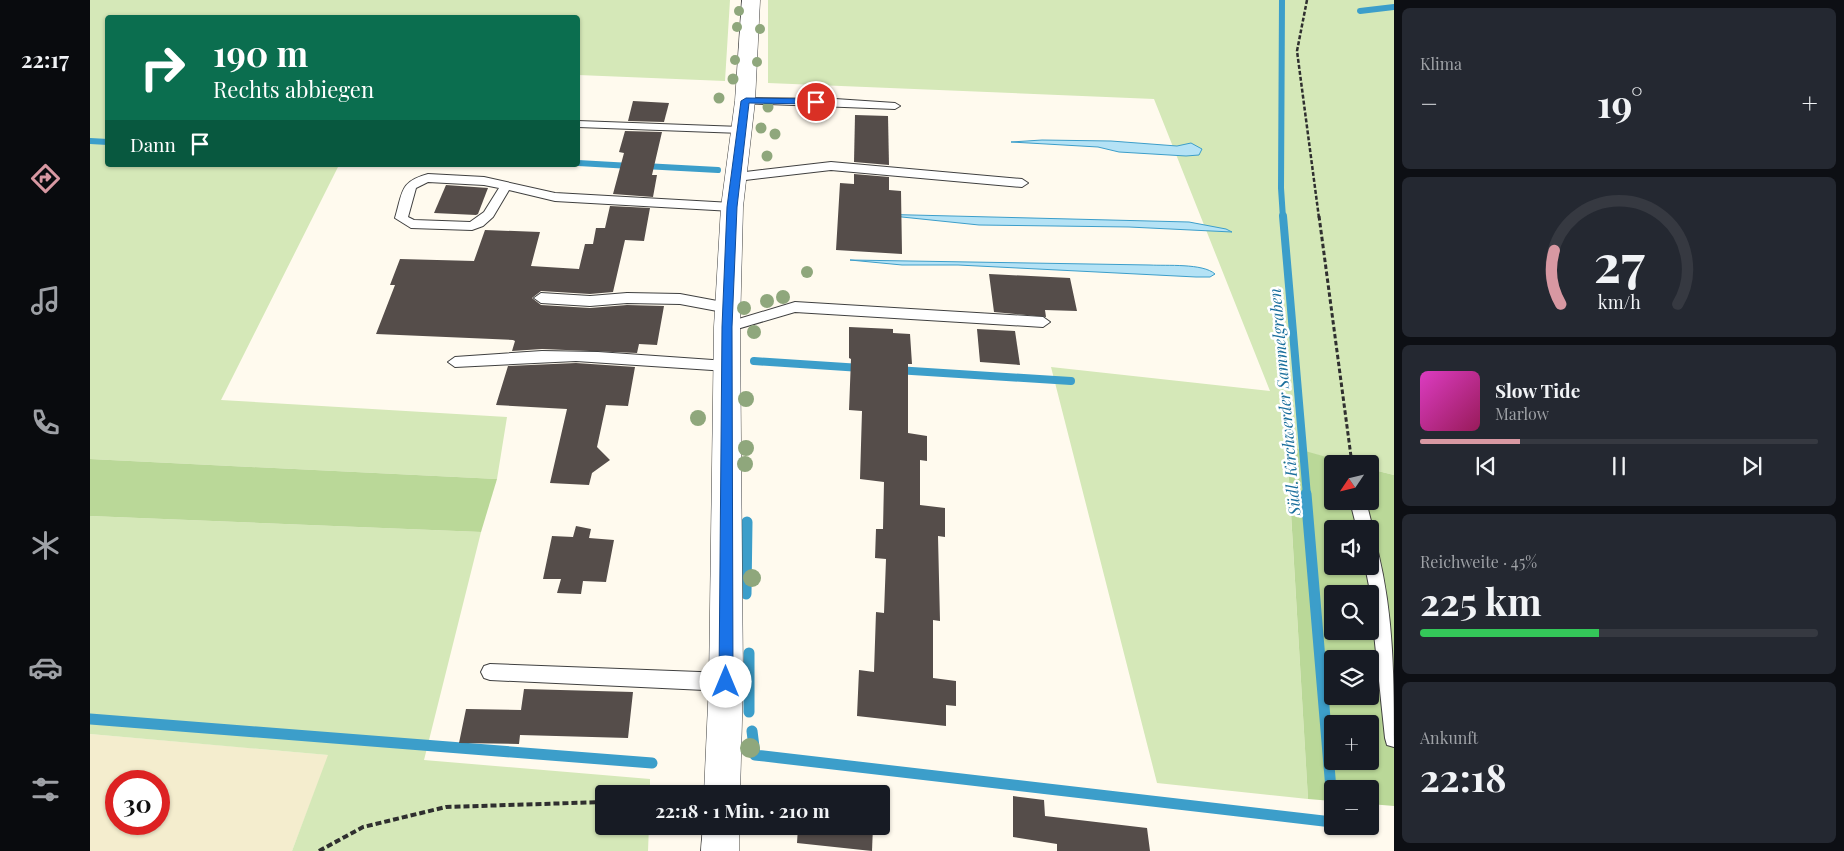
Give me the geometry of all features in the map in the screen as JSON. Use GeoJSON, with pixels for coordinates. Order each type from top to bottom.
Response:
{"type":"FeatureCollection","features":[{"type":"Feature","properties":{"kind":"street"},"geometry":{"type":"LineString","coordinates":[[722,785],[726,682],[727,366],[732,207],[746,101],[751,0]]}},
{"type":"Feature","properties":{"kind":"street"},"geometry":{"type":"LineString","coordinates":[[720,851],[721,835]]}},
{"type":"Feature","properties":{"kind":"lane"},"geometry":{"type":"LineString","coordinates":[[746,101],[835,102],[895,106]]}},
{"type":"Feature","properties":{"kind":"lane"},"geometry":{"type":"LineString","coordinates":[[580,124],[741,130]]}},
{"type":"Feature","properties":{"kind":"lane"},"geometry":{"type":"LineString","coordinates":[[737,177],[831,166],[1022,183]]}},
{"type":"Feature","properties":{"kind":"lane"},"geometry":{"type":"LineString","coordinates":[[506,186],[486,218],[481,223],[472,226],[411,224],[401,218],[410,187],[414,182],[423,179],[478,180],[506,186],[555,197],[732,207]]}},
{"type":"Feature","properties":{"kind":"lane"},"geometry":{"type":"LineString","coordinates":[[542,298],[590,301],[627,298],[680,300],[728,317],[795,308],[1044,322]]}},
{"type":"Feature","properties":{"kind":"lane"},"geometry":{"type":"LineString","coordinates":[[455,362],[490,363],[555,356],[693,366],[727,366]]}},
{"type":"Feature","properties":{"kind":"lane"},"geometry":{"type":"LineString","coordinates":[[1375,575],[1394,738]]}},
{"type":"Feature","properties":{"kind":"lane"},"geometry":{"type":"LineString","coordinates":[[490,672],[726,682]]}},
{"type":"Feature","properties":{"kind":"path"},"geometry":{"type":"LineString","coordinates":[[1307,0],[1297,51],[1351,455]]}},
{"type":"Feature","properties":{"kind":"path"},"geometry":{"type":"LineString","coordinates":[[319,851],[363,827],[446,807],[595,802]]}},
{"type":"Feature","properties":{"kind":"shaded area"},"geometry":{"type":"Polygon","coordinates":[[[90,734],[329,755],[292,851],[90,851],[90,734]]]}},
{"type":"Feature","properties":{"kind":"green space"},"geometry":{"type":"Polygon","coordinates":[[[90,0],[730,0],[725,81],[580,75],[580,15],[105,15],[105,167],[338,167],[221,400],[507,417],[497,479],[90,459],[90,0]]]}},
{"type":"Feature","properties":{"kind":"green space"},"geometry":{"type":"Polygon","coordinates":[[[768,0],[1394,0],[1394,475],[1379,471],[1379,455],[1324,455],[1324,457],[1287,447],[1308,799],[1157,783],[1051,367],[1270,391],[1154,99],[768,83],[768,0]]]}},
{"type":"Feature","properties":{"kind":"green space"},"geometry":{"type":"Polygon","coordinates":[[[1287,446],[1324,456],[1324,510],[1379,510],[1379,471],[1394,475],[1394,806],[1379,805],[1379,780],[1324,780],[1324,800],[1308,799],[1287,446]]]}},
{"type":"Feature","properties":{"kind":"green space"},"geometry":{"type":"Polygon","coordinates":[[[90,459],[497,479],[481,532],[90,516],[90,459]]]}},
{"type":"Feature","properties":{"kind":"green space"},"geometry":{"type":"Polygon","coordinates":[[[90,516],[481,532],[424,760],[650,779],[650,785],[595,785],[595,835],[649,835],[648,851],[292,851],[328,755],[90,734],[90,516]]]}},
{"type":"Feature","properties":{"kind":"water"},"geometry":{"type":"Polygon","coordinates":[[[1042,140],[1111,141],[1177,146],[1191,143],[1202,149],[1199,155],[1186,156],[1119,152],[1098,147],[1011,142],[1042,140]]]}},
{"type":"Feature","properties":{"kind":"water"},"geometry":{"type":"Polygon","coordinates":[[[873,214],[1189,222],[1226,229],[1232,232],[1129,227],[979,225],[873,214]]]}},
{"type":"Feature","properties":{"kind":"water"},"geometry":{"type":"Polygon","coordinates":[[[850,260],[1184,266],[1202,268],[1215,274],[1210,277],[1196,277],[958,265],[902,265],[850,260]]]}},
{"type":"Feature","properties":{"kind":"building"},"geometry":{"type":"Polygon","coordinates":[[[633,101],[669,103],[664,122],[628,121],[633,101]]]}},
{"type":"Feature","properties":{"kind":"building"},"geometry":{"type":"Polygon","coordinates":[[[855,115],[888,116],[889,165],[854,162],[855,115]]]}},
{"type":"Feature","properties":{"kind":"building"},"geometry":{"type":"Polygon","coordinates":[[[625,131],[662,132],[652,175],[657,175],[653,197],[613,194],[624,153],[619,152],[625,131]]]}},
{"type":"Feature","properties":{"kind":"building"},"geometry":{"type":"Polygon","coordinates":[[[854,174],[889,177],[889,190],[901,191],[902,254],[836,250],[840,183],[854,184],[854,174]]]}},
{"type":"Feature","properties":{"kind":"building"},"geometry":{"type":"Polygon","coordinates":[[[446,185],[488,188],[478,214],[434,213],[446,185]]]}},
{"type":"Feature","properties":{"kind":"building"},"geometry":{"type":"Polygon","coordinates":[[[610,206],[650,208],[644,241],[625,240],[613,292],[590,294],[541,291],[532,298],[541,305],[590,308],[627,305],[664,306],[657,345],[639,344],[637,353],[542,349],[512,351],[515,341],[513,340],[376,334],[395,285],[390,285],[400,259],[474,261],[485,230],[540,232],[531,266],[579,269],[585,244],[593,244],[596,228],[605,228],[610,206]]]}},
{"type":"Feature","properties":{"kind":"building"},"geometry":{"type":"Polygon","coordinates":[[[989,274],[1070,278],[1077,311],[1045,310],[1046,317],[994,312],[989,274]]]}},
{"type":"Feature","properties":{"kind":"building"},"geometry":{"type":"Polygon","coordinates":[[[849,327],[893,329],[893,333],[910,334],[912,364],[908,364],[908,433],[927,436],[927,461],[920,460],[920,505],[945,508],[945,537],[938,536],[940,621],[933,620],[933,678],[956,681],[956,706],[946,705],[946,726],[857,716],[859,670],[874,672],[876,612],[884,613],[886,559],[875,558],[876,529],[883,529],[884,482],[860,479],[862,411],[849,410],[851,359],[849,358],[849,327]]]}},
{"type":"Feature","properties":{"kind":"building"},"geometry":{"type":"Polygon","coordinates":[[[977,329],[1015,331],[1020,365],[980,362],[977,329]]]}},
{"type":"Feature","properties":{"kind":"building"},"geometry":{"type":"Polygon","coordinates":[[[576,363],[635,367],[628,406],[606,405],[597,447],[610,460],[592,473],[589,485],[550,483],[567,409],[496,405],[508,366],[576,363]]]}},
{"type":"Feature","properties":{"kind":"building"},"geometry":{"type":"Polygon","coordinates":[[[576,526],[591,529],[589,538],[614,540],[606,582],[583,581],[581,594],[557,593],[561,579],[543,579],[552,536],[573,537],[576,526]]]}},
{"type":"Feature","properties":{"kind":"building"},"geometry":{"type":"Polygon","coordinates":[[[524,689],[633,692],[628,738],[520,735],[519,744],[459,743],[466,709],[521,710],[524,689]]]}},
{"type":"Feature","properties":{"kind":"building"},"geometry":{"type":"Polygon","coordinates":[[[1013,796],[1044,800],[1045,816],[1147,828],[1150,851],[1057,851],[1057,844],[1013,837],[1013,796]]]}},
{"type":"Feature","properties":{"kind":"building"},"geometry":{"type":"Polygon","coordinates":[[[797,835],[873,835],[872,851],[797,843],[797,835]]]}},
{"type":"Feature","properties":{"kind":"waterway","name":"Südl. Kirchwerder Sammelgraben"},"geometry":{"type":"LineString","coordinates":[[1282,0],[1281,188],[1283,218]]}},
{"type":"Feature","properties":{"kind":"waterway"},"geometry":{"type":"LineString","coordinates":[[1360,11],[1394,7]]}},
{"type":"Feature","properties":{"kind":"waterway"},"geometry":{"type":"LineString","coordinates":[[90,141],[105,142]]}},
{"type":"Feature","properties":{"kind":"waterway"},"geometry":{"type":"LineString","coordinates":[[580,163],[631,166]]}},
{"type":"Feature","properties":{"kind":"waterway"},"geometry":{"type":"LineString","coordinates":[[644,166],[718,170]]}},
{"type":"Feature","properties":{"kind":"waterway","name":"Südl. Kirchwerder Sammelgraben"},"geometry":{"type":"LineString","coordinates":[[1283,216],[1307,496]]}},
{"type":"Feature","properties":{"kind":"waterway"},"geometry":{"type":"LineString","coordinates":[[754,361],[861,368]]}},
{"type":"Feature","properties":{"kind":"waterway"},"geometry":{"type":"LineString","coordinates":[[896,370],[1071,381]]}},
{"type":"Feature","properties":{"kind":"waterway","name":"Südl. Kirchwerder Sammelgraben"},"geometry":{"type":"LineString","coordinates":[[1306,494],[1330,780]]}},
{"type":"Feature","properties":{"kind":"waterway"},"geometry":{"type":"LineString","coordinates":[[746,594],[747,522]]}},
{"type":"Feature","properties":{"kind":"waterway"},"geometry":{"type":"LineString","coordinates":[[749,653],[749,712]]}},
{"type":"Feature","properties":{"kind":"waterway"},"geometry":{"type":"LineString","coordinates":[[90,719],[652,763]]}},
{"type":"Feature","properties":{"kind":"waterway"},"geometry":{"type":"LineString","coordinates":[[752,731],[755,755],[1324,821]]}},
{"type":"Feature","properties":{"kind":"route"},"geometry":{"type":"LineString","coordinates":[[726,682],[727,327],[732,207],[741,130],[746,101],[816,102]]}}]}
